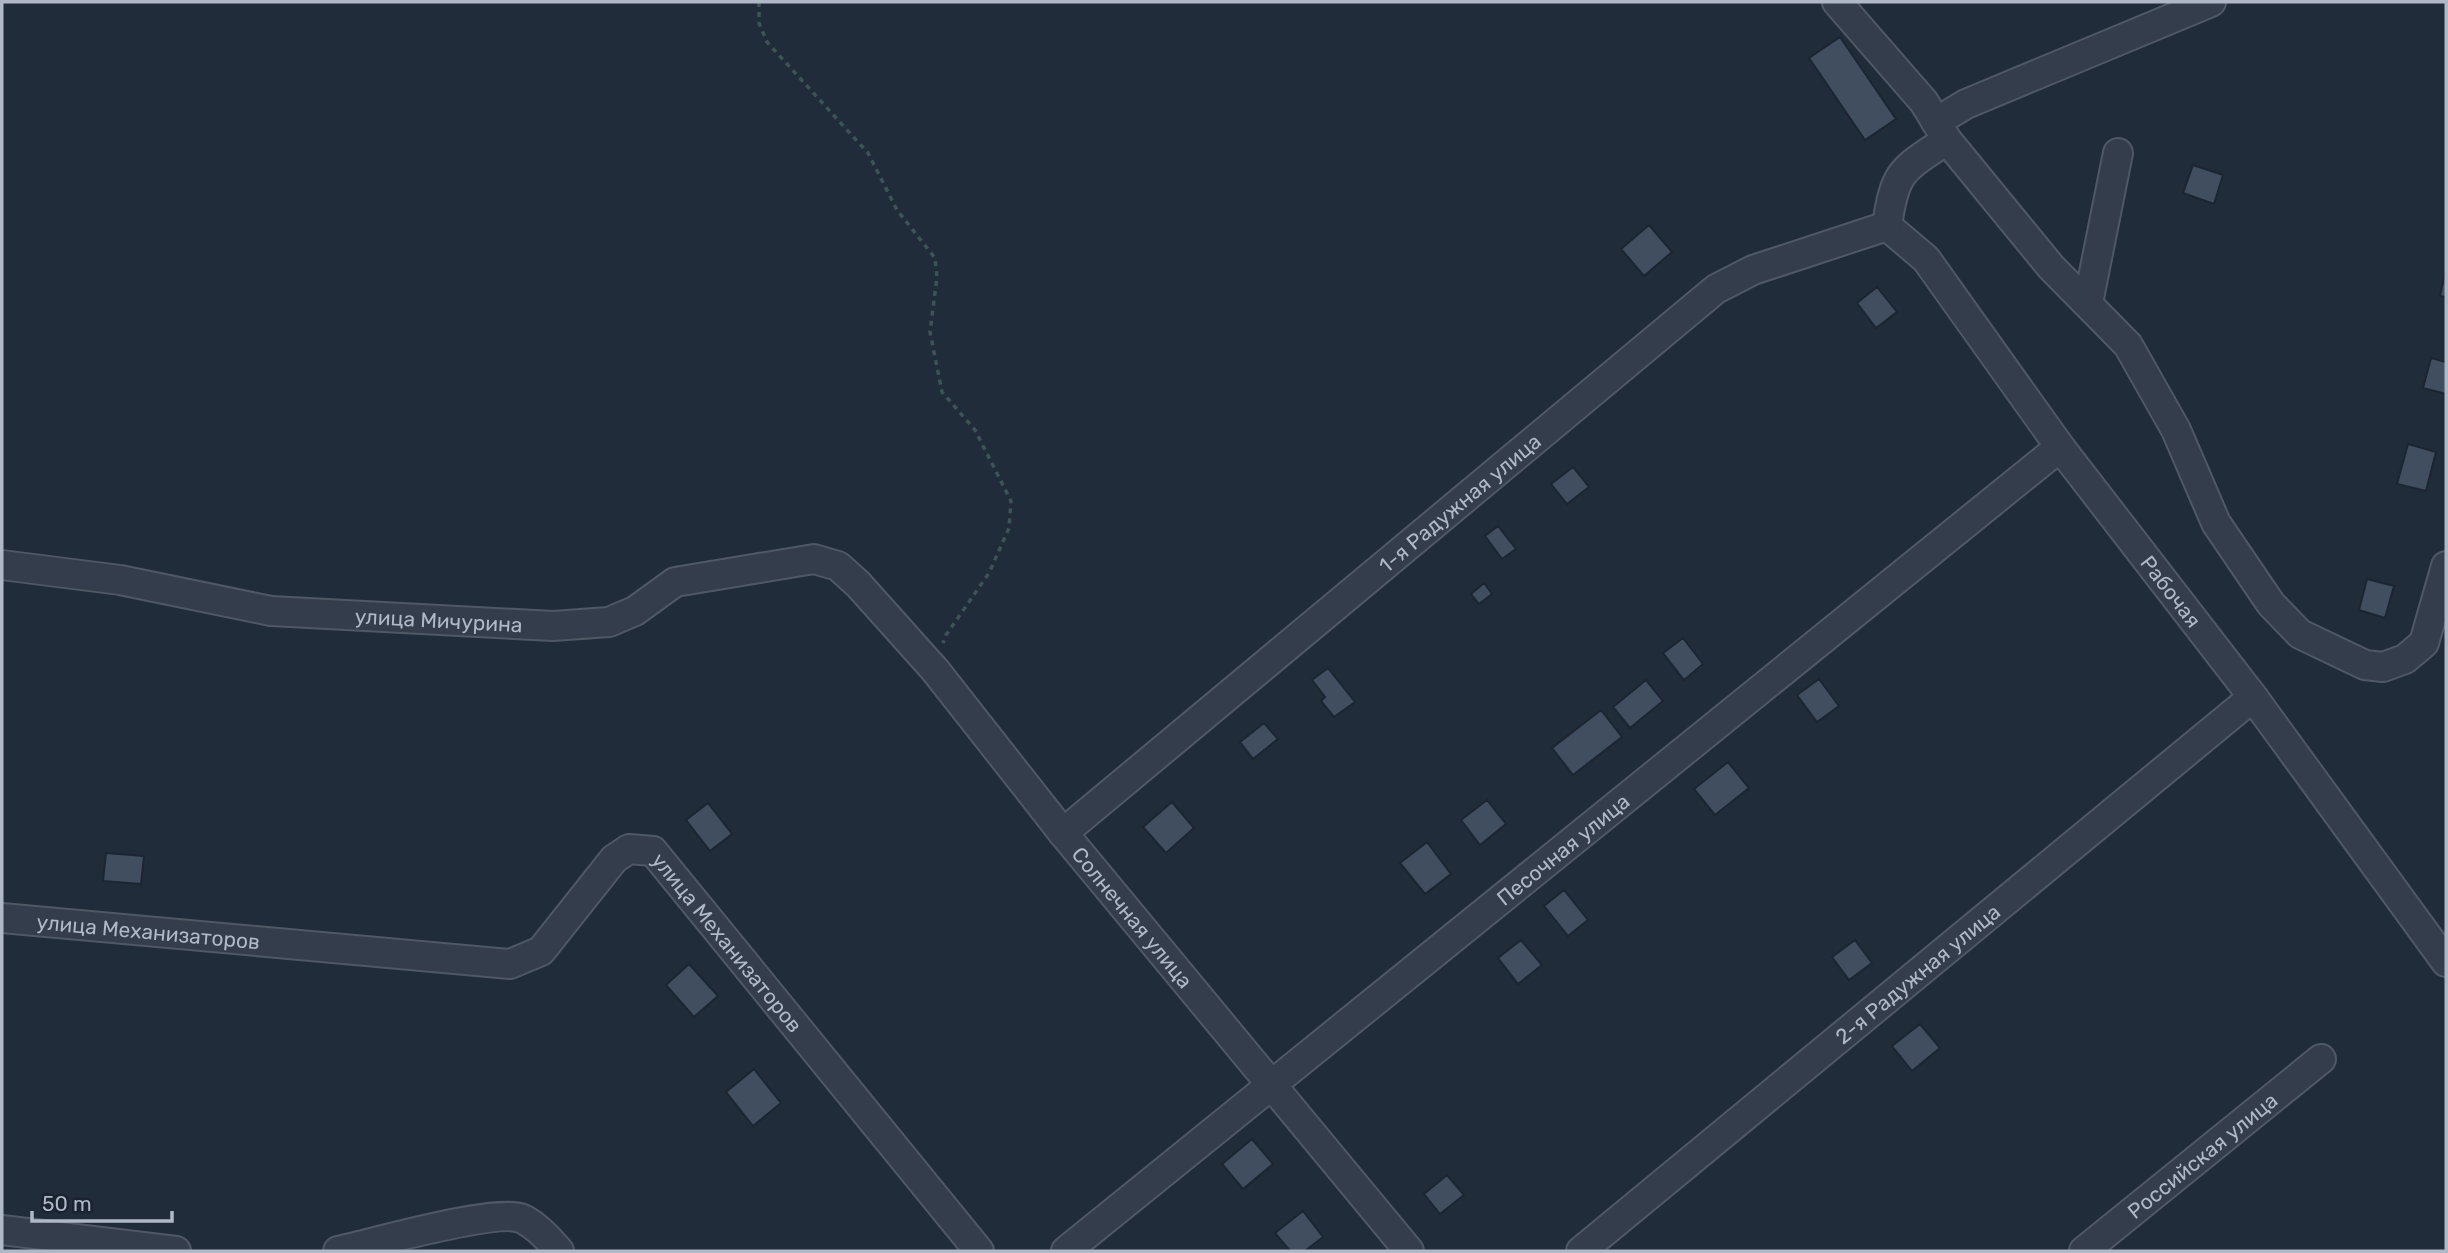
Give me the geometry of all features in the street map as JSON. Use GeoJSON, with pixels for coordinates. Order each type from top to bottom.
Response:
{"type":"FeatureCollection","features":[{"type":"Feature","properties":{"kind":"street"},"geometry":{"type":"LineString","coordinates":[[1837,2],[1924,102],[1942,131],[2051,267],[2128,345],[2176,430],[2216,523],[2271,604],[2300,634],[2337,654],[2365,665],[2383,667],[2404,659],[2424,643],[2430,630],[2446,566]]}},
{"type":"Feature","properties":{"kind":"street"},"geometry":{"type":"LineString","coordinates":[[1887,226],[1892,189],[1903,170],[1978,99],[2211,2]]}},
{"type":"Feature","properties":{"kind":"street"},"geometry":{"type":"LineString","coordinates":[[2088,303],[2118,153]]}},
{"type":"Feature","properties":{"kind":"street","name":"Рабочая"},"geometry":{"type":"LineString","coordinates":[[1887,226],[1926,259],[2060,447],[2253,697],[2446,962]]}},
{"type":"Feature","properties":{"kind":"street","name":"1-я Радужная улица"},"geometry":{"type":"LineString","coordinates":[[1063,833],[1716,289],[1753,270],[1887,226]]}},
{"type":"Feature","properties":{"kind":"street","name":"Песочная улица"},"geometry":{"type":"LineString","coordinates":[[1066,1251],[2060,447]]}},
{"type":"Feature","properties":{"kind":"street","name":"улица Мичурина"},"geometry":{"type":"LineString","coordinates":[[2,565],[120,580],[271,611],[553,626],[609,622],[635,611],[675,582],[814,559],[838,566],[858,584]]}},
{"type":"Feature","properties":{"kind":"street","name":"Солнечная улица"},"geometry":{"type":"LineString","coordinates":[[858,584],[935,670],[1063,833],[1409,1251]]}},
{"type":"Feature","properties":{"kind":"street","name":"2-я Радужная улица"},"geometry":{"type":"LineString","coordinates":[[1581,1251],[2253,697]]}},
{"type":"Feature","properties":{"kind":"street","name":"улица Механизаторов"},"geometry":{"type":"LineString","coordinates":[[2,918],[510,964],[541,951],[614,859],[629,849],[653,851],[979,1251]]}},
{"type":"Feature","properties":{"kind":"street","name":"Российская улица"},"geometry":{"type":"LineString","coordinates":[[2084,1251],[2320,1059]]}},
{"type":"Feature","properties":{"kind":"street"},"geometry":{"type":"LineString","coordinates":[[338,1251],[492,1217],[521,1218],[547,1236],[559,1251]]}},
{"type":"Feature","properties":{"kind":"street"},"geometry":{"type":"LineString","coordinates":[[2,1230],[176,1251]]}},
{"type":"Feature","properties":{"kind":"path"},"geometry":{"type":"LineString","coordinates":[[759,2],[759,23],[767,42],[868,153],[897,210],[935,258],[937,276],[930,332],[942,392],[975,430],[1011,501],[1009,528],[989,573],[946,635],[935,670]]}},
{"type":"Feature","properties":{"kind":"building"},"geometry":{"type":"Polygon","coordinates":[[[1840,37],[1896,119],[1865,140],[1809,58],[1840,37]]]}},
{"type":"Feature","properties":{"kind":"building"},"geometry":{"type":"Polygon","coordinates":[[[2193,165],[2223,175],[2214,204],[2183,193],[2193,165]]]}},
{"type":"Feature","properties":{"kind":"building"},"geometry":{"type":"Polygon","coordinates":[[[1649,225],[1672,252],[1644,276],[1621,249],[1649,225]]]}},
{"type":"Feature","properties":{"kind":"building"},"geometry":{"type":"Polygon","coordinates":[[[2446,269],[2446,297],[2440,296],[2446,269]]]}},
{"type":"Feature","properties":{"kind":"building"},"geometry":{"type":"Polygon","coordinates":[[[1877,287],[1897,312],[1876,328],[1857,303],[1877,287]]]}},
{"type":"Feature","properties":{"kind":"building"},"geometry":{"type":"Polygon","coordinates":[[[2431,358],[2446,362],[2446,394],[2423,388],[2431,358]]]}},
{"type":"Feature","properties":{"kind":"building"},"geometry":{"type":"Polygon","coordinates":[[[2408,444],[2436,452],[2426,491],[2397,484],[2408,444]]]}},
{"type":"Feature","properties":{"kind":"building"},"geometry":{"type":"Polygon","coordinates":[[[1573,467],[1589,487],[1567,504],[1551,484],[1573,467]]]}},
{"type":"Feature","properties":{"kind":"building"},"geometry":{"type":"Polygon","coordinates":[[[1498,526],[1516,549],[1502,559],[1485,536],[1498,526]]]}},
{"type":"Feature","properties":{"kind":"building"},"geometry":{"type":"Polygon","coordinates":[[[2367,579],[2394,586],[2385,618],[2359,610],[2367,579]]]}},
{"type":"Feature","properties":{"kind":"building"},"geometry":{"type":"Polygon","coordinates":[[[1484,583],[1492,594],[1479,604],[1471,594],[1484,583]]]}},
{"type":"Feature","properties":{"kind":"building"},"geometry":{"type":"Polygon","coordinates":[[[1683,638],[1703,664],[1684,680],[1663,653],[1683,638]]]}},
{"type":"Feature","properties":{"kind":"building"},"geometry":{"type":"Polygon","coordinates":[[[1328,668],[1355,702],[1334,717],[1321,701],[1325,697],[1312,680],[1328,668]]]}},
{"type":"Feature","properties":{"kind":"building"},"geometry":{"type":"Polygon","coordinates":[[[1819,679],[1839,706],[1817,722],[1797,695],[1819,679]]]}},
{"type":"Feature","properties":{"kind":"building"},"geometry":{"type":"Polygon","coordinates":[[[1646,680],[1663,701],[1630,728],[1613,707],[1646,680]]]}},
{"type":"Feature","properties":{"kind":"building"},"geometry":{"type":"Polygon","coordinates":[[[1601,710],[1622,737],[1573,775],[1552,748],[1601,710]]]}},
{"type":"Feature","properties":{"kind":"building"},"geometry":{"type":"Polygon","coordinates":[[[1264,723],[1278,739],[1253,759],[1240,742],[1264,723]]]}},
{"type":"Feature","properties":{"kind":"building"},"geometry":{"type":"Polygon","coordinates":[[[1728,762],[1749,788],[1715,815],[1694,789],[1728,762]]]}},
{"type":"Feature","properties":{"kind":"building"},"geometry":{"type":"Polygon","coordinates":[[[1487,800],[1506,824],[1480,845],[1461,820],[1487,800]]]}},
{"type":"Feature","properties":{"kind":"building"},"geometry":{"type":"Polygon","coordinates":[[[1172,802],[1194,828],[1166,853],[1143,827],[1172,802]]]}},
{"type":"Feature","properties":{"kind":"building"},"geometry":{"type":"Polygon","coordinates":[[[708,803],[732,834],[710,851],[686,820],[708,803]]]}},
{"type":"Feature","properties":{"kind":"building"},"geometry":{"type":"Polygon","coordinates":[[[1427,842],[1451,874],[1425,894],[1400,863],[1427,842]]]}},
{"type":"Feature","properties":{"kind":"building"},"geometry":{"type":"Polygon","coordinates":[[[106,853],[144,856],[141,884],[103,881],[106,853]]]}},
{"type":"Feature","properties":{"kind":"building"},"geometry":{"type":"Polygon","coordinates":[[[1564,890],[1588,920],[1568,936],[1544,906],[1564,890]]]}},
{"type":"Feature","properties":{"kind":"building"},"geometry":{"type":"Polygon","coordinates":[[[1521,940],[1542,965],[1518,984],[1498,958],[1521,940]]]}},
{"type":"Feature","properties":{"kind":"building"},"geometry":{"type":"Polygon","coordinates":[[[1855,940],[1872,963],[1849,980],[1832,957],[1855,940]]]}},
{"type":"Feature","properties":{"kind":"building"},"geometry":{"type":"Polygon","coordinates":[[[689,964],[718,996],[694,1017],[666,985],[689,964]]]}},
{"type":"Feature","properties":{"kind":"building"},"geometry":{"type":"Polygon","coordinates":[[[1920,1024],[1940,1048],[1912,1071],[1892,1046],[1920,1024]]]}},
{"type":"Feature","properties":{"kind":"building"},"geometry":{"type":"Polygon","coordinates":[[[754,1069],[781,1103],[753,1126],[726,1092],[754,1069]]]}},
{"type":"Feature","properties":{"kind":"building"},"geometry":{"type":"Polygon","coordinates":[[[1252,1139],[1273,1164],[1243,1189],[1222,1164],[1252,1139]]]}},
{"type":"Feature","properties":{"kind":"building"},"geometry":{"type":"Polygon","coordinates":[[[1447,1175],[1464,1195],[1440,1214],[1424,1194],[1447,1175]]]}},
{"type":"Feature","properties":{"kind":"building"},"geometry":{"type":"Polygon","coordinates":[[[1303,1211],[1323,1237],[1305,1251],[1290,1251],[1275,1233],[1303,1211]]]}}]}
